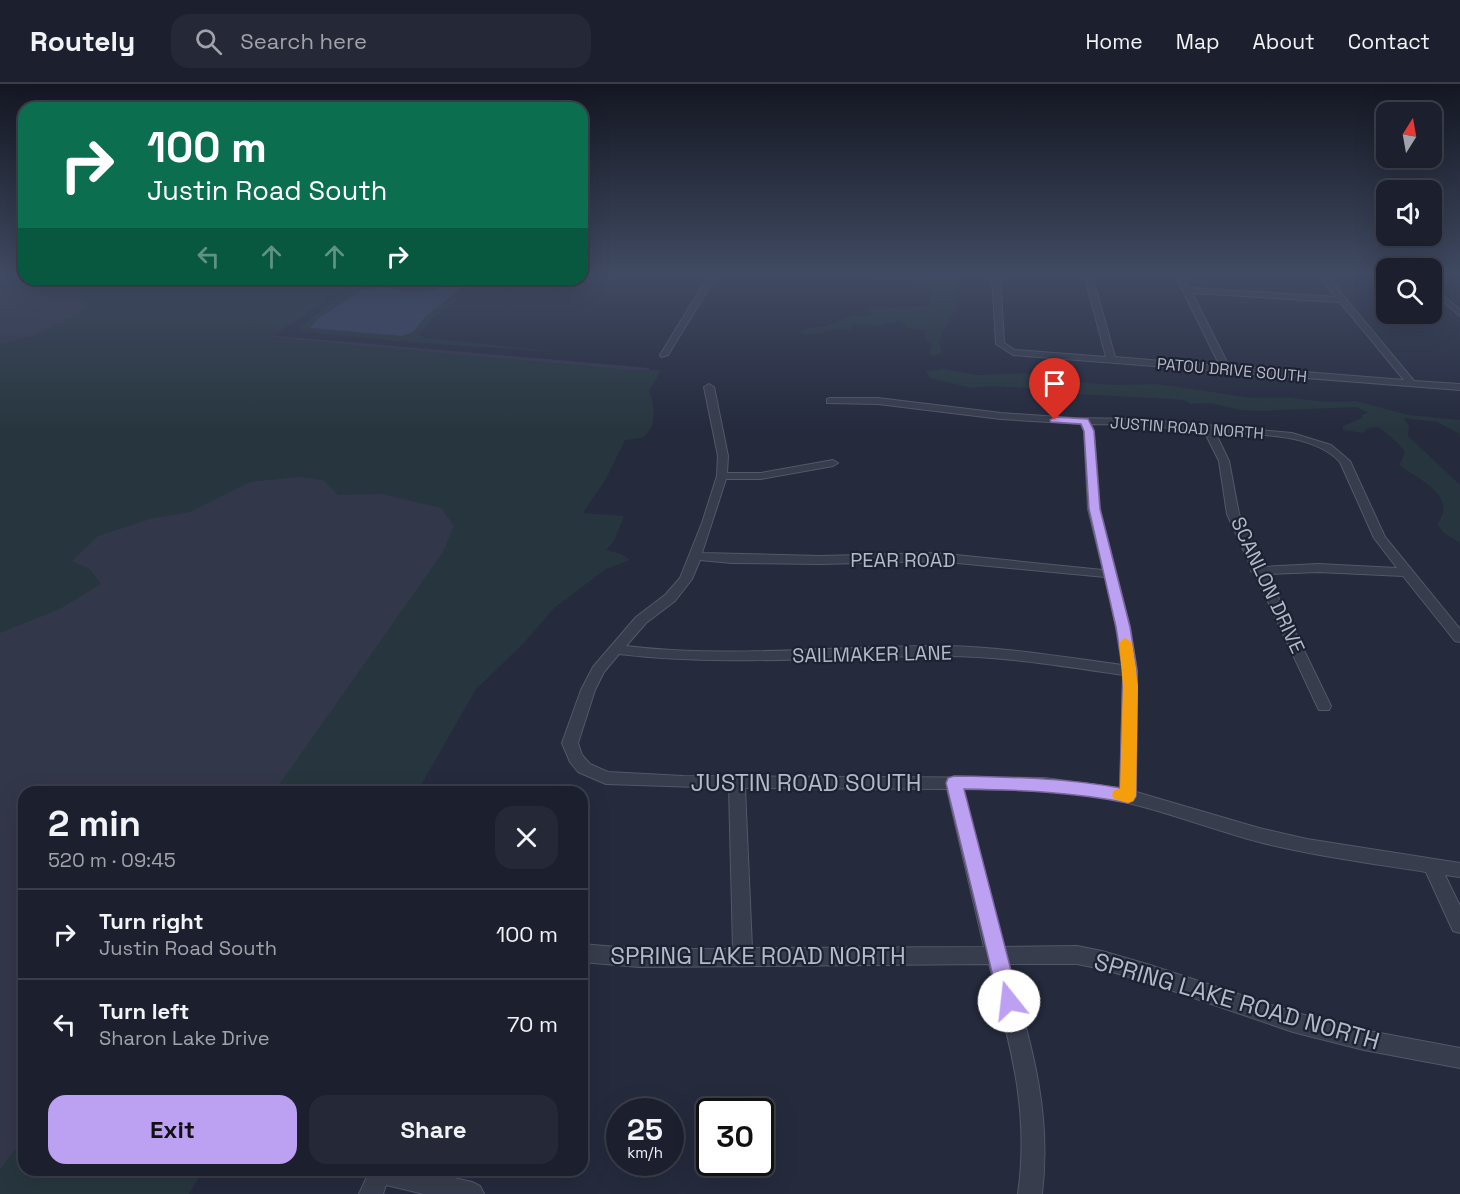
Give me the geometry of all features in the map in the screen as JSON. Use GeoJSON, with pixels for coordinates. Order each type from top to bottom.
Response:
{"type":"FeatureCollection","features":[{"type":"Feature","properties":{"kind":"street"},"geometry":{"type":"LineString","coordinates":[[664,355],[681,327]]}},
{"type":"Feature","properties":{"kind":"street","name":"PATOU DRIVE SOUTH"},"geometry":{"type":"LineString","coordinates":[[999,327],[1000,344],[1004,348],[1021,353],[1460,387]]}},
{"type":"Feature","properties":{"kind":"street"},"geometry":{"type":"LineString","coordinates":[[1102,327],[1111,360]]}},
{"type":"Feature","properties":{"kind":"street"},"geometry":{"type":"LineString","coordinates":[[1205,327],[1226,369]]}},
{"type":"Feature","properties":{"kind":"street"},"geometry":{"type":"LineString","coordinates":[[1364,327],[1412,384]]}},
{"type":"Feature","properties":{"kind":"street"},"geometry":{"type":"LineString","coordinates":[[614,649],[641,620],[686,579],[696,556],[722,476],[723,456],[709,387]]}},
{"type":"Feature","properties":{"kind":"street","name":"JUSTIN ROAD NORTH"},"geometry":{"type":"LineString","coordinates":[[830,400],[914,404],[1001,416],[1138,422],[1299,437],[1327,446],[1345,461],[1380,538],[1408,572]]}},
{"type":"Feature","properties":{"kind":"street"},"geometry":{"type":"LineString","coordinates":[[1084,421],[1089,431],[1094,509],[1123,627],[1130,671],[1128,796]]}},
{"type":"Feature","properties":{"kind":"street","name":"SCANLON DRIVE"},"geometry":{"type":"LineString","coordinates":[[1208,428],[1224,461],[1233,514],[1257,571],[1283,617],[1324,706]]}},
{"type":"Feature","properties":{"kind":"street"},"geometry":{"type":"LineString","coordinates":[[722,476],[761,476],[833,463]]}},
{"type":"Feature","properties":{"kind":"street","name":"PEAR ROAD"},"geometry":{"type":"LineString","coordinates":[[696,556],[732,559],[821,560],[936,557],[1110,574]]}},
{"type":"Feature","properties":{"kind":"street"},"geometry":{"type":"LineString","coordinates":[[1257,571],[1318,568],[1408,572],[1460,638]]}},
{"type":"Feature","properties":{"kind":"street","name":"SAILMAKER LANE"},"geometry":{"type":"LineString","coordinates":[[614,649],[657,656],[705,658],[945,651],[1012,654],[1130,671]]}},
{"type":"Feature","properties":{"kind":"street","name":"JUSTIN ROAD SOUTH"},"geometry":{"type":"LineString","coordinates":[[614,649],[598,670],[588,690],[570,743],[579,763],[593,773],[606,777],[737,783],[1045,784],[1084,788],[1128,796],[1258,835],[1361,856],[1460,870]]}},
{"type":"Feature","properties":{"kind":"street"},"geometry":{"type":"LineString","coordinates":[[737,783],[743,956]]}},
{"type":"Feature","properties":{"kind":"street"},"geometry":{"type":"LineString","coordinates":[[954,783],[996,955],[1026,1064],[1034,1135],[1030,1194]]}},
{"type":"Feature","properties":{"kind":"street"},"geometry":{"type":"LineString","coordinates":[[1432,866],[1460,925]]}},
{"type":"Feature","properties":{"kind":"street","name":"SPRING LAKE ROAD NORTH"},"geometry":{"type":"LineString","coordinates":[[588,953],[639,958],[1077,955],[1114,962],[1311,1027],[1410,1050],[1460,1058]]}},
{"type":"Feature","properties":{"kind":"street"},"geometry":{"type":"LineString","coordinates":[[371,1194],[379,1176]]}},
{"type":"Feature","properties":{"kind":"street"},"geometry":{"type":"LineString","coordinates":[[401,1176],[472,1194]]}},
{"type":"Feature","properties":{"kind":"shaded area"},"geometry":{"type":"Polygon","coordinates":[[[0,327],[278,327],[266,335],[650,368],[412,786],[18,786],[18,1176],[0,1194],[0,327]]]}},
{"type":"Feature","properties":{"kind":"shaded area"},"geometry":{"type":"Polygon","coordinates":[[[51,327],[287,327],[272,337],[631,370],[661,370],[649,391],[653,408],[651,427],[642,437],[625,440],[606,479],[583,513],[624,516],[614,541],[606,550],[621,554],[630,560],[606,569],[553,609],[524,643],[476,689],[420,786],[278,786],[443,552],[454,526],[441,508],[381,494],[338,495],[323,480],[298,477],[250,482],[190,512],[150,519],[98,536],[72,561],[90,569],[101,584],[60,609],[0,633],[0,344],[36,335],[51,327]]]}},
{"type":"Feature","properties":{"kind":"shaded area"},"geometry":{"type":"Polygon","coordinates":[[[300,327],[402,336],[413,332],[417,327],[425,327],[419,334],[424,338],[560,352],[395,341],[301,331],[300,327]]]}},
{"type":"Feature","properties":{"kind":"shaded area"},"geometry":{"type":"Polygon","coordinates":[[[823,327],[852,327],[850,331],[840,329],[805,335],[800,331],[823,327]]]}},
{"type":"Feature","properties":{"kind":"shaded area"},"geometry":{"type":"Polygon","coordinates":[[[945,327],[939,343],[942,353],[933,356],[929,353],[933,346],[925,337],[925,330],[905,328],[945,327]]]}},
{"type":"Feature","properties":{"kind":"shaded area"},"geometry":{"type":"Polygon","coordinates":[[[944,369],[977,375],[1025,373],[1043,380],[1116,385],[1156,384],[1253,398],[1355,401],[1409,415],[1460,420],[1460,434],[1437,422],[1404,418],[1409,426],[1408,436],[1460,485],[1460,543],[1443,532],[1437,524],[1443,514],[1440,497],[1425,482],[1399,465],[1405,453],[1400,445],[1379,427],[1368,428],[1363,433],[1343,430],[1343,426],[1368,413],[1357,407],[1260,411],[1240,410],[1210,403],[1191,404],[1183,400],[1078,394],[1055,386],[1045,389],[988,386],[972,388],[930,378],[926,371],[944,369]]]}},
{"type":"Feature","properties":{"kind":"shaded area"},"geometry":{"type":"Polygon","coordinates":[[[18,1145],[18,1176],[200,1176],[189,1194],[0,1194],[0,1170],[18,1145]]]}},
{"type":"Feature","properties":{"kind":"water"},"geometry":{"type":"Polygon","coordinates":[[[417,327],[413,332],[402,336],[310,328],[417,327]]]}},
{"type":"Feature","properties":{"kind":"slow traffic"},"geometry":{"type":"LineString","coordinates":[[1120,795],[1128,796],[1131,686],[1125,643]]}},
{"type":"Feature","properties":{"kind":"route"},"geometry":{"type":"LineString","coordinates":[[1009,1001],[954,783],[1045,784],[1128,796],[1130,671],[1123,627],[1094,509],[1089,431],[1084,421],[1055,420]]}}]}
